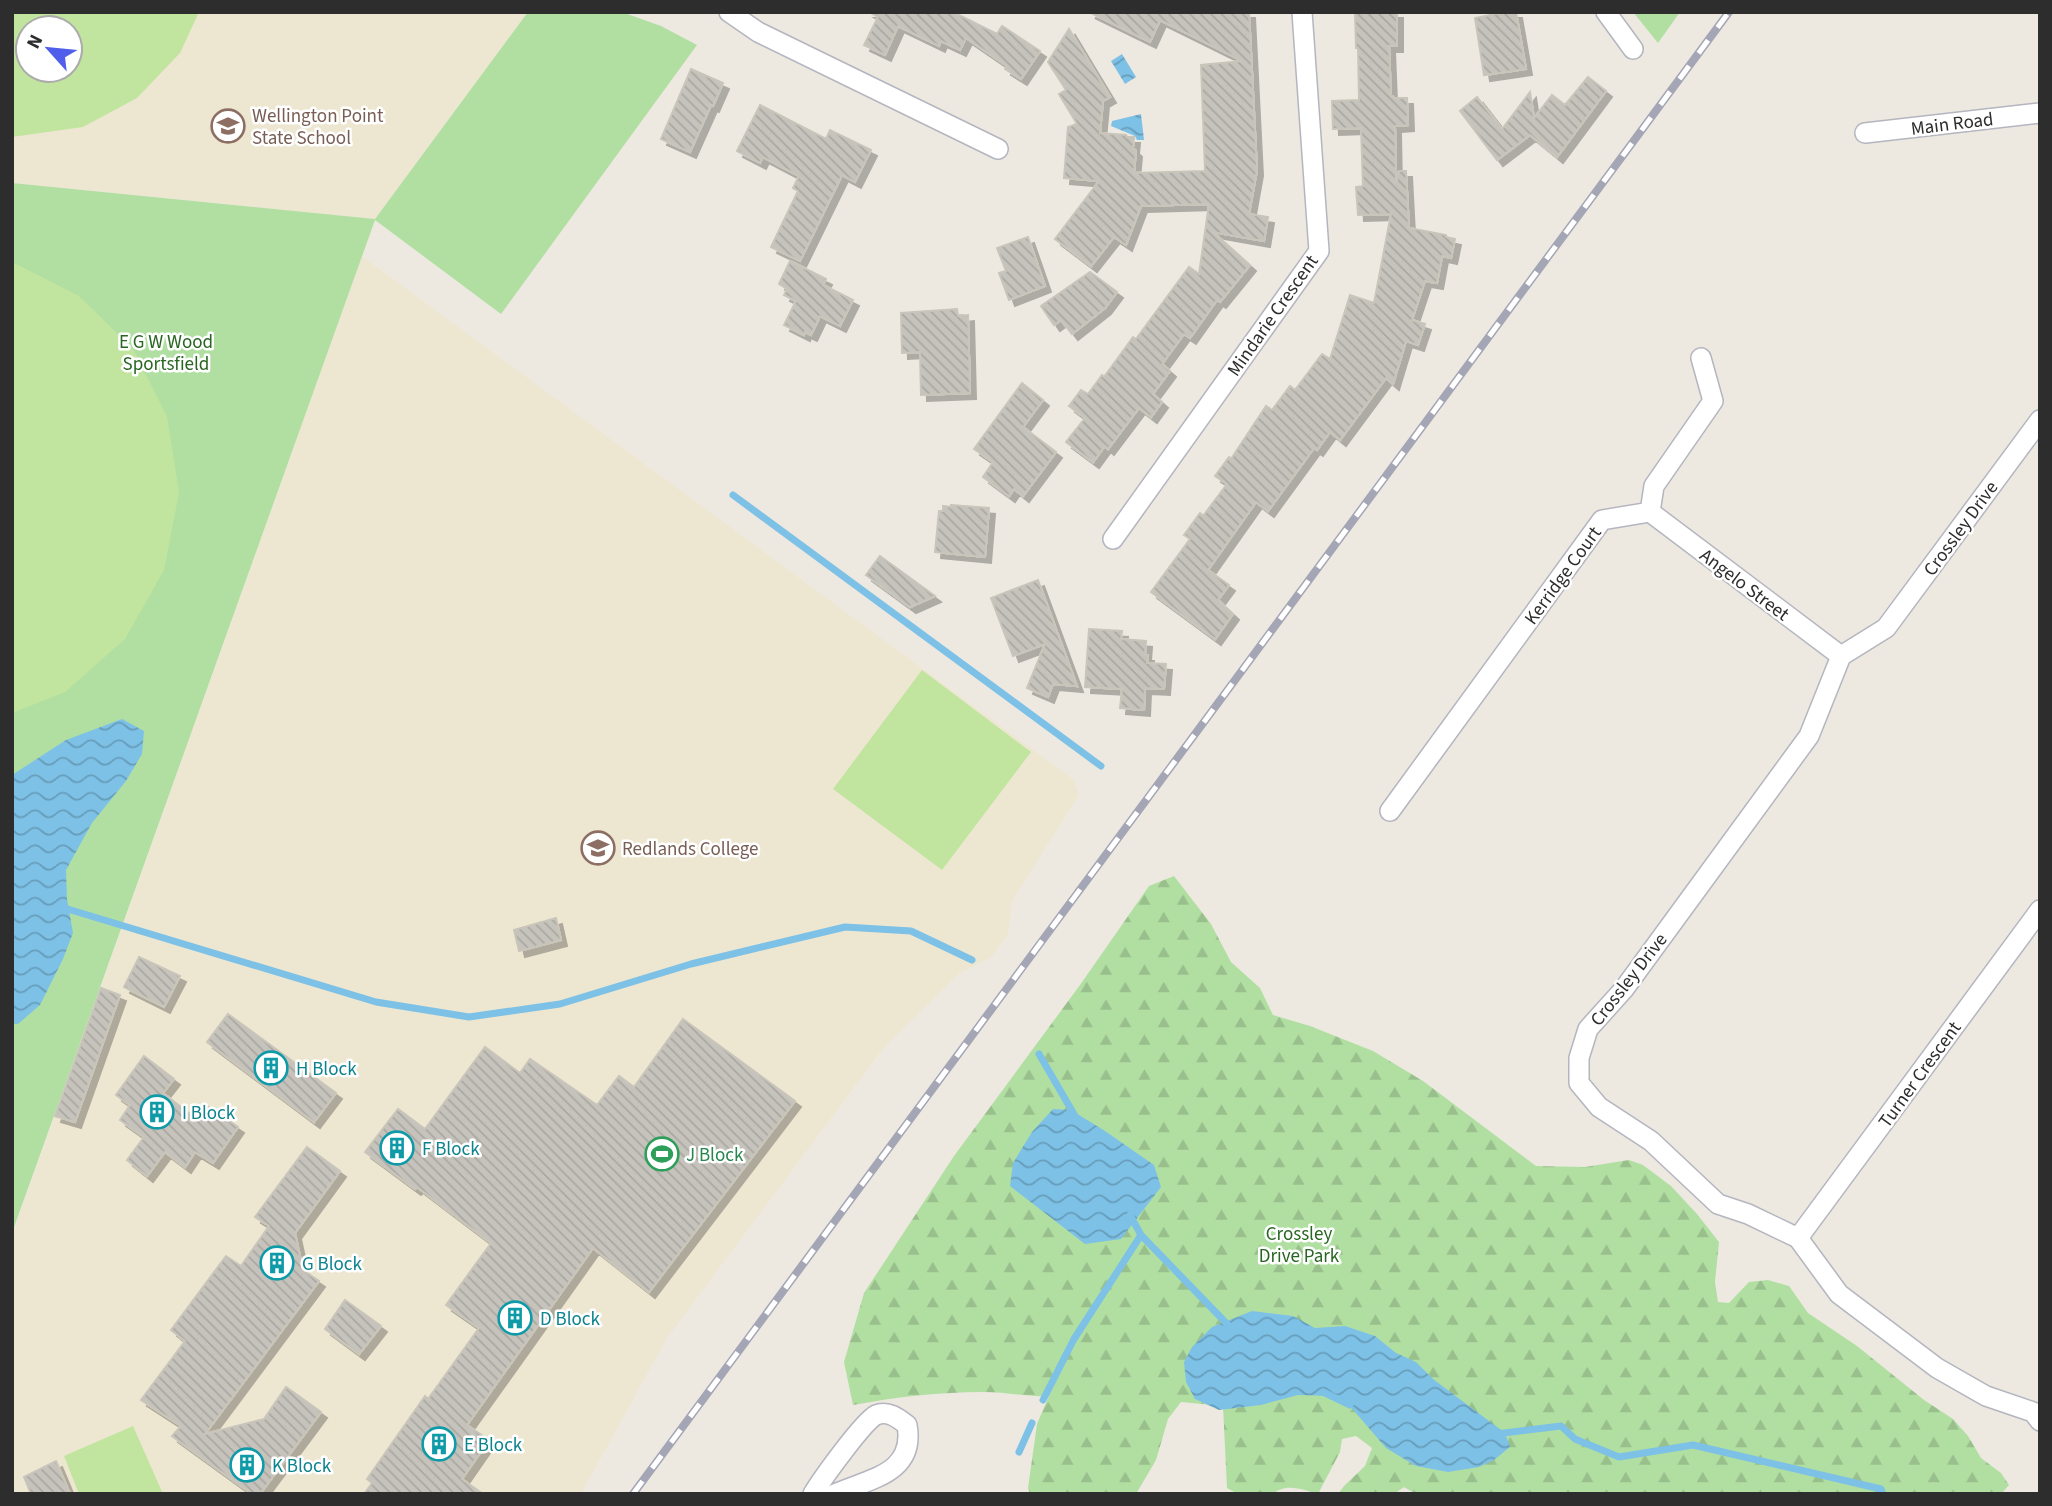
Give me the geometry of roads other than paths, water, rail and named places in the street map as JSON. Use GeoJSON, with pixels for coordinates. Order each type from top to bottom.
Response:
{"type":"FeatureCollection","features":[{"type":"Feature","properties":{"kind":"street"},"geometry":{"type":"LineString","coordinates":[[729,12],[758,32],[998,149]]}},
{"type":"Feature","properties":{"kind":"street","name":"Mindarie Crescent"},"geometry":{"type":"LineString","coordinates":[[1113,539],[1319,251],[1302,12]]}},
{"type":"Feature","properties":{"kind":"street"},"geometry":{"type":"LineString","coordinates":[[1606,12],[1633,49]]}},
{"type":"Feature","properties":{"kind":"street","name":"Main Road"},"geometry":{"type":"LineString","coordinates":[[1864,134],[2040,113]]}},
{"type":"Feature","properties":{"kind":"street"},"geometry":{"type":"LineString","coordinates":[[1650,512],[1654,486],[1713,401],[1701,358]]}},
{"type":"Feature","properties":{"kind":"street","name":"Crossley Drive"},"geometry":{"type":"LineString","coordinates":[[2038,1412],[1986,1396],[1937,1368],[1839,1294],[1798,1238],[1748,1214],[1718,1204],[1651,1140],[1599,1107],[1579,1083],[1579,1058],[1588,1029],[1624,989],[1809,736],[1841,656],[1886,628],[2040,420]]}},
{"type":"Feature","properties":{"kind":"street","name":"Angelo Street"},"geometry":{"type":"LineString","coordinates":[[1650,512],[1841,656]]}},
{"type":"Feature","properties":{"kind":"street","name":"Kerridge Court"},"geometry":{"type":"LineString","coordinates":[[1390,811],[1602,520],[1650,512]]}},
{"type":"Feature","properties":{"kind":"street","name":"Turner Crescent"},"geometry":{"type":"LineString","coordinates":[[1798,1238],[2040,910]]}},
{"type":"Feature","properties":{"kind":"street"},"geometry":{"type":"LineString","coordinates":[[813,1494],[868,1422],[878,1414],[889,1414],[906,1425],[909,1435],[907,1447],[888,1473],[835,1494]]}},
{"type":"Feature","properties":{"kind":"water"},"geometry":{"type":"Polygon","coordinates":[[[1122,54],[1136,77],[1125,84],[1111,61],[1122,54]]]}},
{"type":"Feature","properties":{"kind":"water"},"geometry":{"type":"Polygon","coordinates":[[[1141,114],[1144,140],[1137,140],[1135,136],[1111,126],[1112,121],[1141,114]]]}},
{"type":"Feature","properties":{"kind":"water"},"geometry":{"type":"Polygon","coordinates":[[[122,719],[144,731],[142,754],[126,781],[92,823],[66,870],[67,899],[73,933],[63,959],[40,1005],[18,1024],[12,1023],[12,775],[66,740],[122,719]]]}},
{"type":"Feature","properties":{"kind":"water"},"geometry":{"type":"Polygon","coordinates":[[[1053,1109],[1071,1110],[1154,1165],[1161,1187],[1121,1239],[1085,1244],[1010,1186],[1013,1163],[1032,1132],[1053,1109]]]}},
{"type":"Feature","properties":{"kind":"water"},"geometry":{"type":"Polygon","coordinates":[[[1252,1311],[1293,1316],[1315,1328],[1345,1326],[1375,1336],[1396,1353],[1416,1362],[1433,1379],[1505,1433],[1510,1447],[1494,1460],[1479,1467],[1448,1472],[1416,1466],[1386,1448],[1349,1405],[1330,1396],[1298,1395],[1261,1405],[1219,1410],[1195,1399],[1186,1382],[1184,1362],[1192,1347],[1212,1327],[1252,1311]]]}},
{"type":"Feature","properties":{"kind":"waterway"},"geometry":{"type":"LineString","coordinates":[[733,495],[1101,766]]}},
{"type":"Feature","properties":{"kind":"waterway"},"geometry":{"type":"LineString","coordinates":[[61,907],[376,1002],[469,1017],[560,1004],[691,964],[845,927],[911,931],[972,960]]}},
{"type":"Feature","properties":{"kind":"waterway"},"geometry":{"type":"LineString","coordinates":[[1039,1054],[1075,1116]]}},
{"type":"Feature","properties":{"kind":"waterway"},"geometry":{"type":"LineString","coordinates":[[1130,1215],[1141,1235],[1229,1326]]}},
{"type":"Feature","properties":{"kind":"waterway"},"geometry":{"type":"LineString","coordinates":[[1043,1400],[1074,1339],[1141,1235]]}},
{"type":"Feature","properties":{"kind":"waterway"},"geometry":{"type":"LineString","coordinates":[[1323,1392],[1350,1405]]}},
{"type":"Feature","properties":{"kind":"waterway"},"geometry":{"type":"LineString","coordinates":[[1019,1452],[1032,1423]]}},
{"type":"Feature","properties":{"kind":"waterway"},"geometry":{"type":"LineString","coordinates":[[1496,1434],[1561,1426],[1575,1439],[1619,1457],[1693,1445],[1881,1489],[1883,1494]]}},
{"type":"Feature","properties":{"kind":"railway"},"geometry":{"type":"LineString","coordinates":[[633,1494],[1729,12]]}},
{"type":"Feature","properties":{"kind":"place","name":"Wellington Point State School"},"geometry":{"type":"Point","coordinates":[228,126]}},
{"type":"Feature","properties":{"kind":"place","name":"Redlands College"},"geometry":{"type":"Point","coordinates":[598,848]}},
{"type":"Feature","properties":{"kind":"place","name":"H Block"},"geometry":{"type":"Point","coordinates":[271,1068]}},
{"type":"Feature","properties":{"kind":"place","name":"I Block"},"geometry":{"type":"Point","coordinates":[157,1112]}},
{"type":"Feature","properties":{"kind":"place","name":"F Block"},"geometry":{"type":"Point","coordinates":[397,1148]}},
{"type":"Feature","properties":{"kind":"place","name":"J Block"},"geometry":{"type":"Point","coordinates":[662,1154]}},
{"type":"Feature","properties":{"kind":"place","name":"G Block"},"geometry":{"type":"Point","coordinates":[277,1263]}},
{"type":"Feature","properties":{"kind":"place","name":"D Block"},"geometry":{"type":"Point","coordinates":[515,1318]}},
{"type":"Feature","properties":{"kind":"place","name":"E Block"},"geometry":{"type":"Point","coordinates":[439,1444]}},
{"type":"Feature","properties":{"kind":"place","name":"K Block"},"geometry":{"type":"Point","coordinates":[247,1465]}},
{"type":"Feature","properties":{"kind":"park label","name":"E G W Wood Sportsfield"},"geometry":{"type":"Point","coordinates":[166,352]}},
{"type":"Feature","properties":{"kind":"park label","name":"Crossley Drive Park"},"geometry":{"type":"Point","coordinates":[1299,1244]}}]}
